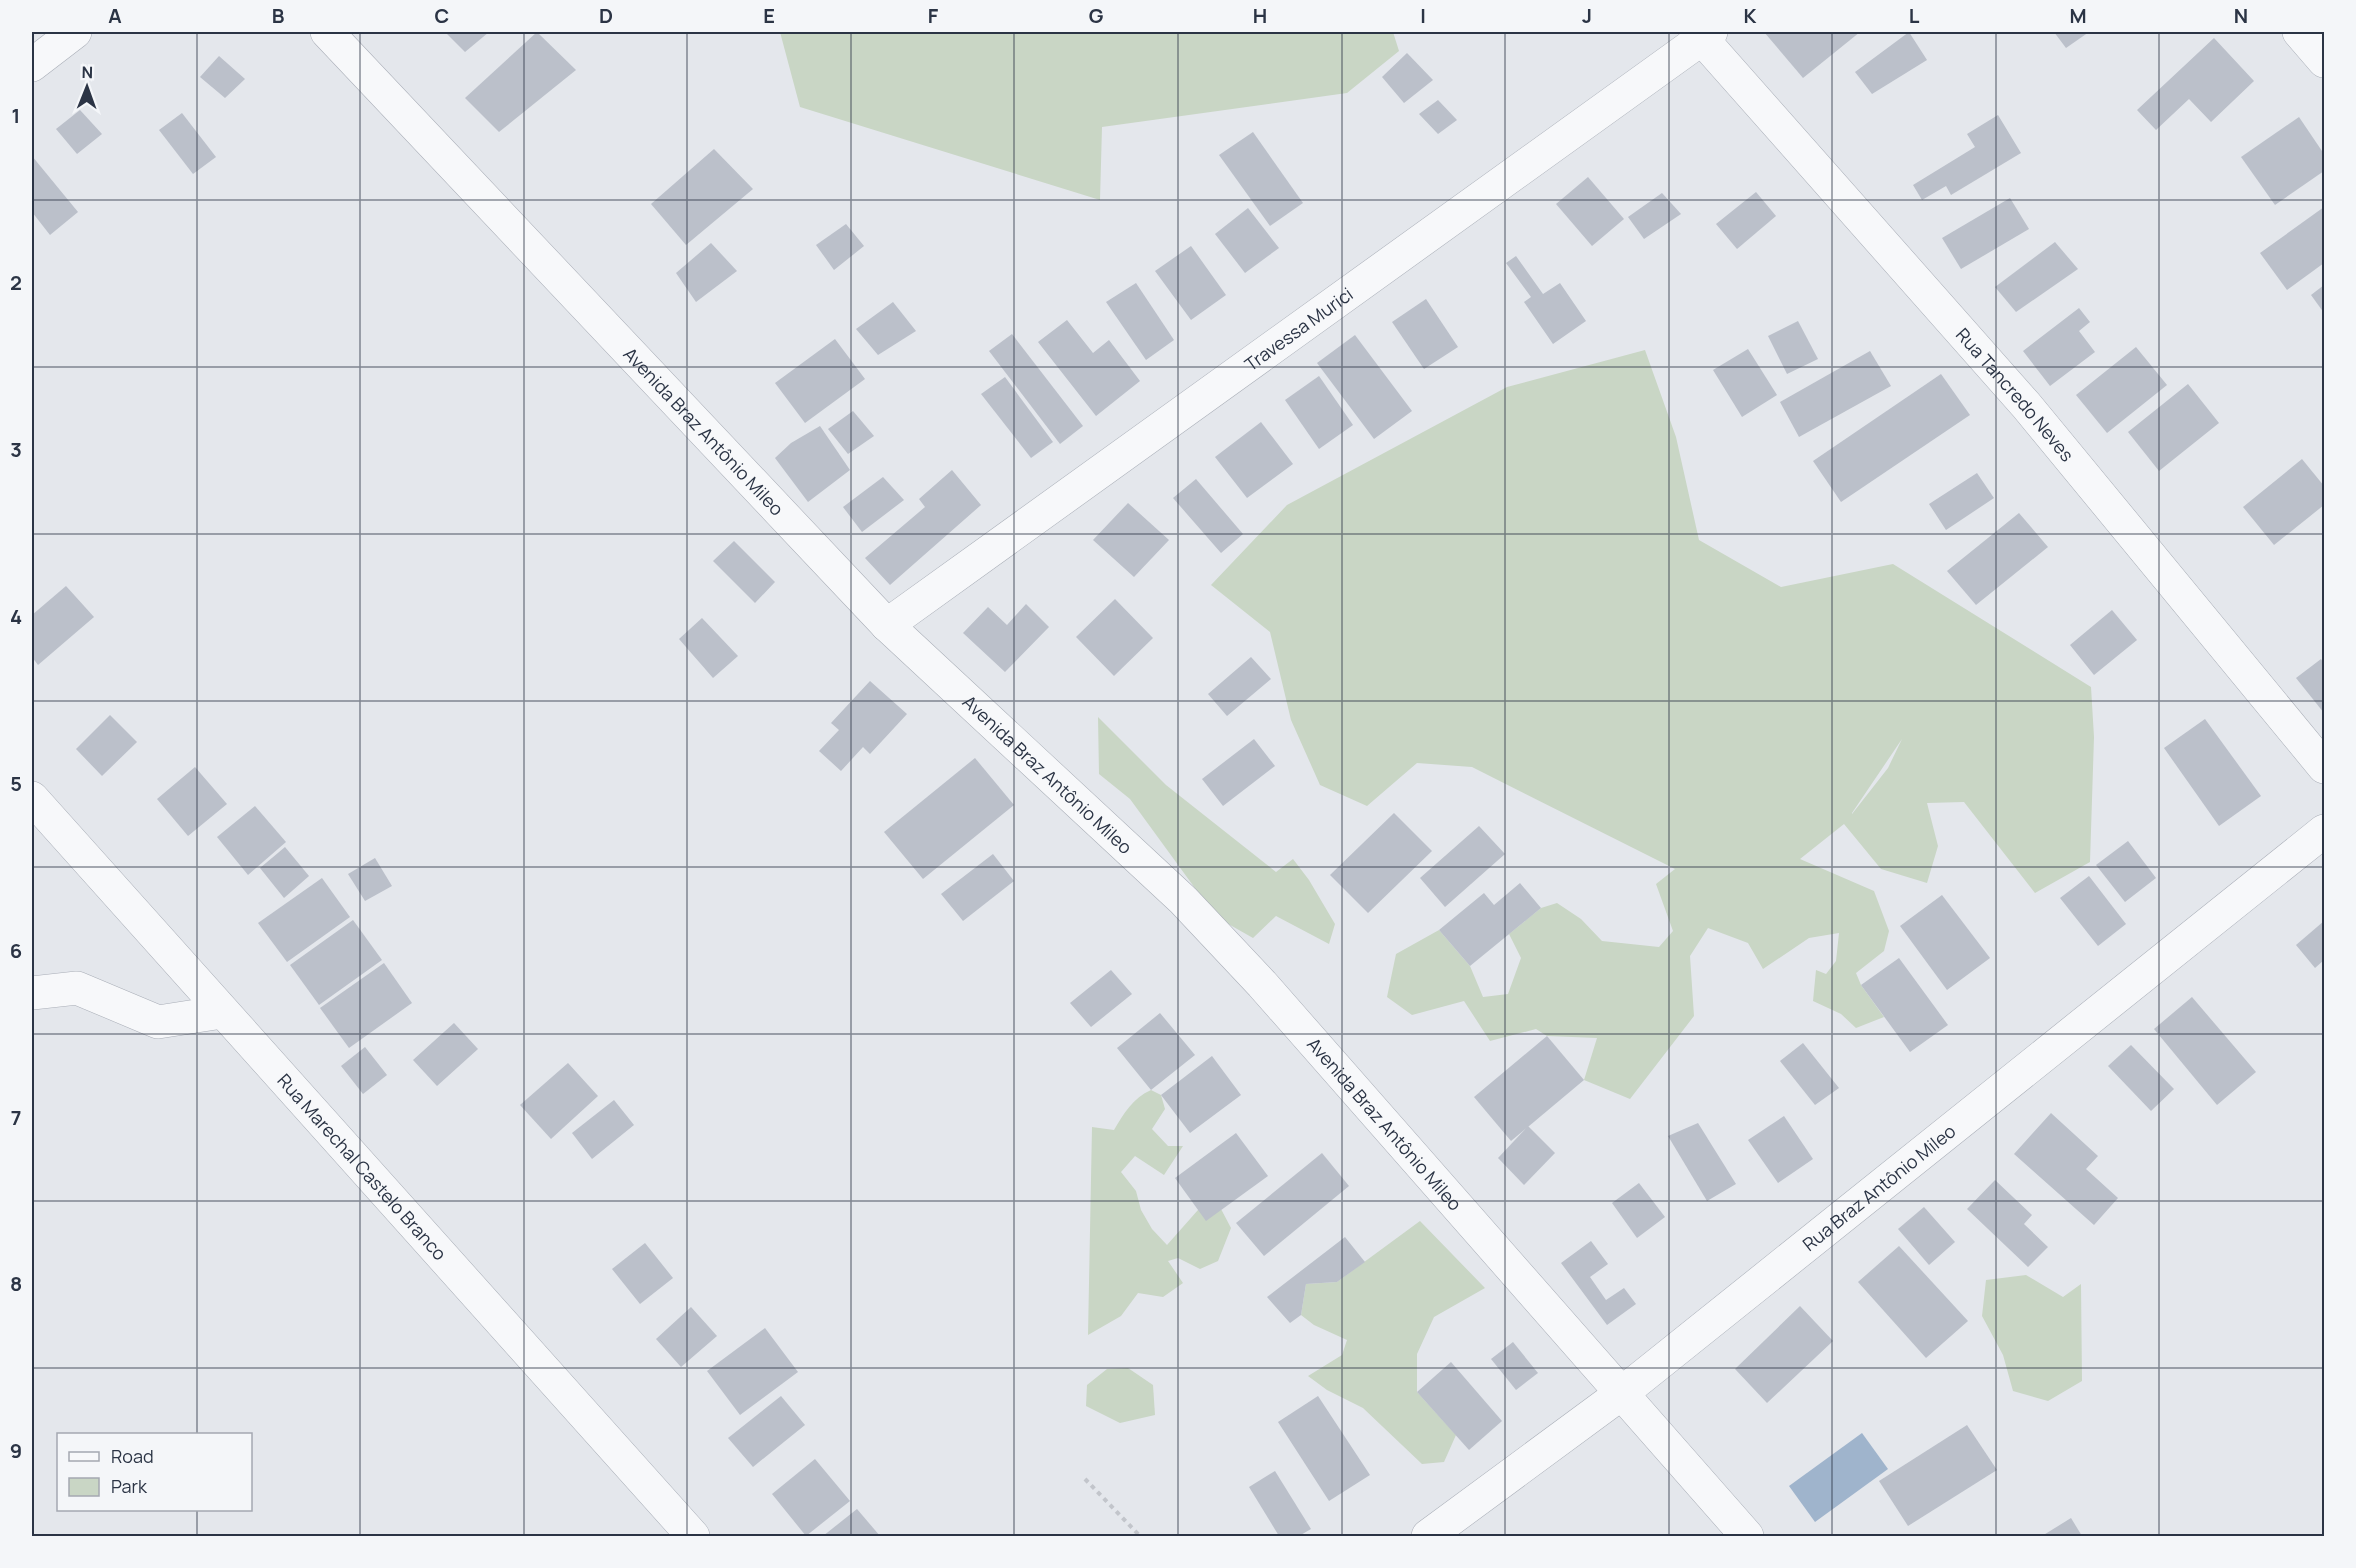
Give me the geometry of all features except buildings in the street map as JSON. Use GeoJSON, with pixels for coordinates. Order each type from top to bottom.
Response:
{"type":"FeatureCollection","features":[{"type":"Feature","properties":{"kind":"street"},"geometry":{"type":"LineString","coordinates":[[32,65],[75,32]]}},
{"type":"Feature","properties":{"kind":"street","name":"Avenida Braz Antônio Mileo"},"geometry":{"type":"LineString","coordinates":[[327,32],[887,625],[1183,900],[1262,984],[1747,1536]]}},
{"type":"Feature","properties":{"kind":"street"},"geometry":{"type":"LineString","coordinates":[[2299,32],[2325,61]]}},
{"type":"Feature","properties":{"kind":"street","name":"Travessa Murici"},"geometry":{"type":"LineString","coordinates":[[887,625],[1703,34]]}},
{"type":"Feature","properties":{"kind":"street","name":"Rua Tancredo Neves"},"geometry":{"type":"LineString","coordinates":[[1703,34],[2026,405],[2325,767]]}},
{"type":"Feature","properties":{"kind":"street","name":"Rua Marechal Castelo Branco"},"geometry":{"type":"LineString","coordinates":[[32,798],[693,1536]]}},
{"type":"Feature","properties":{"kind":"street","name":"Rua Braz Antônio Mileo"},"geometry":{"type":"LineString","coordinates":[[1428,1536],[1622,1393],[2325,831]]}},
{"type":"Feature","properties":{"kind":"street"},"geometry":{"type":"LineString","coordinates":[[32,993],[77,988],[158,1022],[222,1011]]}},
{"type":"Feature","properties":{"kind":"path"},"geometry":{"type":"LineString","coordinates":[[1085,1479],[1140,1536]]}},
{"type":"Feature","properties":{"kind":"green space"},"geometry":{"type":"Polygon","coordinates":[[[780,32],[1393,32],[1399,51],[1347,93],[1102,127],[1100,200],[800,107],[780,32]]]}},
{"type":"Feature","properties":{"kind":"green space"},"geometry":{"type":"Polygon","coordinates":[[[1645,350],[1676,437],[1699,540],[1781,587],[1893,564],[2091,687],[2094,737],[2090,862],[2035,893],[1964,802],[1927,803],[1938,846],[1927,883],[1881,869],[1844,824],[1800,859],[1874,891],[1889,931],[1884,951],[1856,973],[1861,985],[1884,1017],[1856,1028],[1841,1014],[1813,1001],[1816,970],[1826,974],[1836,961],[1839,933],[1809,938],[1763,969],[1748,943],[1708,928],[1690,956],[1694,1016],[1630,1099],[1584,1080],[1597,1038],[1547,1036],[1536,1029],[1490,1041],[1464,1001],[1412,1015],[1387,997],[1396,954],[1439,930],[1470,966],[1483,997],[1508,994],[1521,958],[1509,934],[1541,908],[1557,903],[1581,919],[1602,941],[1659,947],[1673,931],[1656,884],[1675,869],[1472,767],[1417,763],[1367,806],[1320,785],[1291,720],[1270,632],[1211,585],[1287,505],[1507,387],[1645,350]],[[1902,739],[1852,814],[1888,768],[1902,739]]]}},
{"type":"Feature","properties":{"kind":"green space"},"geometry":{"type":"Polygon","coordinates":[[[1098,717],[1166,785],[1276,872],[1293,859],[1309,880],[1335,924],[1329,944],[1276,916],[1253,938],[1216,917],[1130,799],[1099,774],[1098,717]]]}},
{"type":"Feature","properties":{"kind":"green space"},"geometry":{"type":"Polygon","coordinates":[[[1151,1090],[1161,1095],[1165,1109],[1152,1129],[1168,1146],[1183,1146],[1164,1175],[1135,1156],[1121,1172],[1136,1191],[1141,1210],[1152,1229],[1167,1245],[1198,1210],[1221,1209],[1231,1228],[1218,1261],[1200,1269],[1178,1258],[1168,1261],[1183,1283],[1163,1297],[1138,1293],[1121,1316],[1088,1335],[1092,1127],[1114,1130],[1134,1102],[1151,1090]]]}},
{"type":"Feature","properties":{"kind":"green space"},"geometry":{"type":"Polygon","coordinates":[[[1420,1221],[1485,1288],[1434,1317],[1417,1354],[1417,1392],[1456,1435],[1444,1462],[1422,1464],[1363,1408],[1327,1390],[1308,1376],[1342,1355],[1347,1340],[1314,1325],[1301,1315],[1306,1284],[1337,1282],[1420,1221]]]}},
{"type":"Feature","properties":{"kind":"green space"},"geometry":{"type":"Polygon","coordinates":[[[2026,1275],[2063,1297],[2081,1284],[2082,1381],[2048,1401],[2013,1391],[2003,1355],[1982,1316],[1986,1280],[2026,1275]]]}},
{"type":"Feature","properties":{"kind":"green space"},"geometry":{"type":"Polygon","coordinates":[[[1128,1368],[1153,1385],[1155,1415],[1120,1423],[1086,1406],[1087,1385],[1107,1369],[1128,1368]]]}},
{"type":"Feature","properties":{"kind":"water"},"geometry":{"type":"Polygon","coordinates":[[[1862,1433],[1888,1469],[1815,1522],[1789,1486],[1862,1433]]]}}]}
